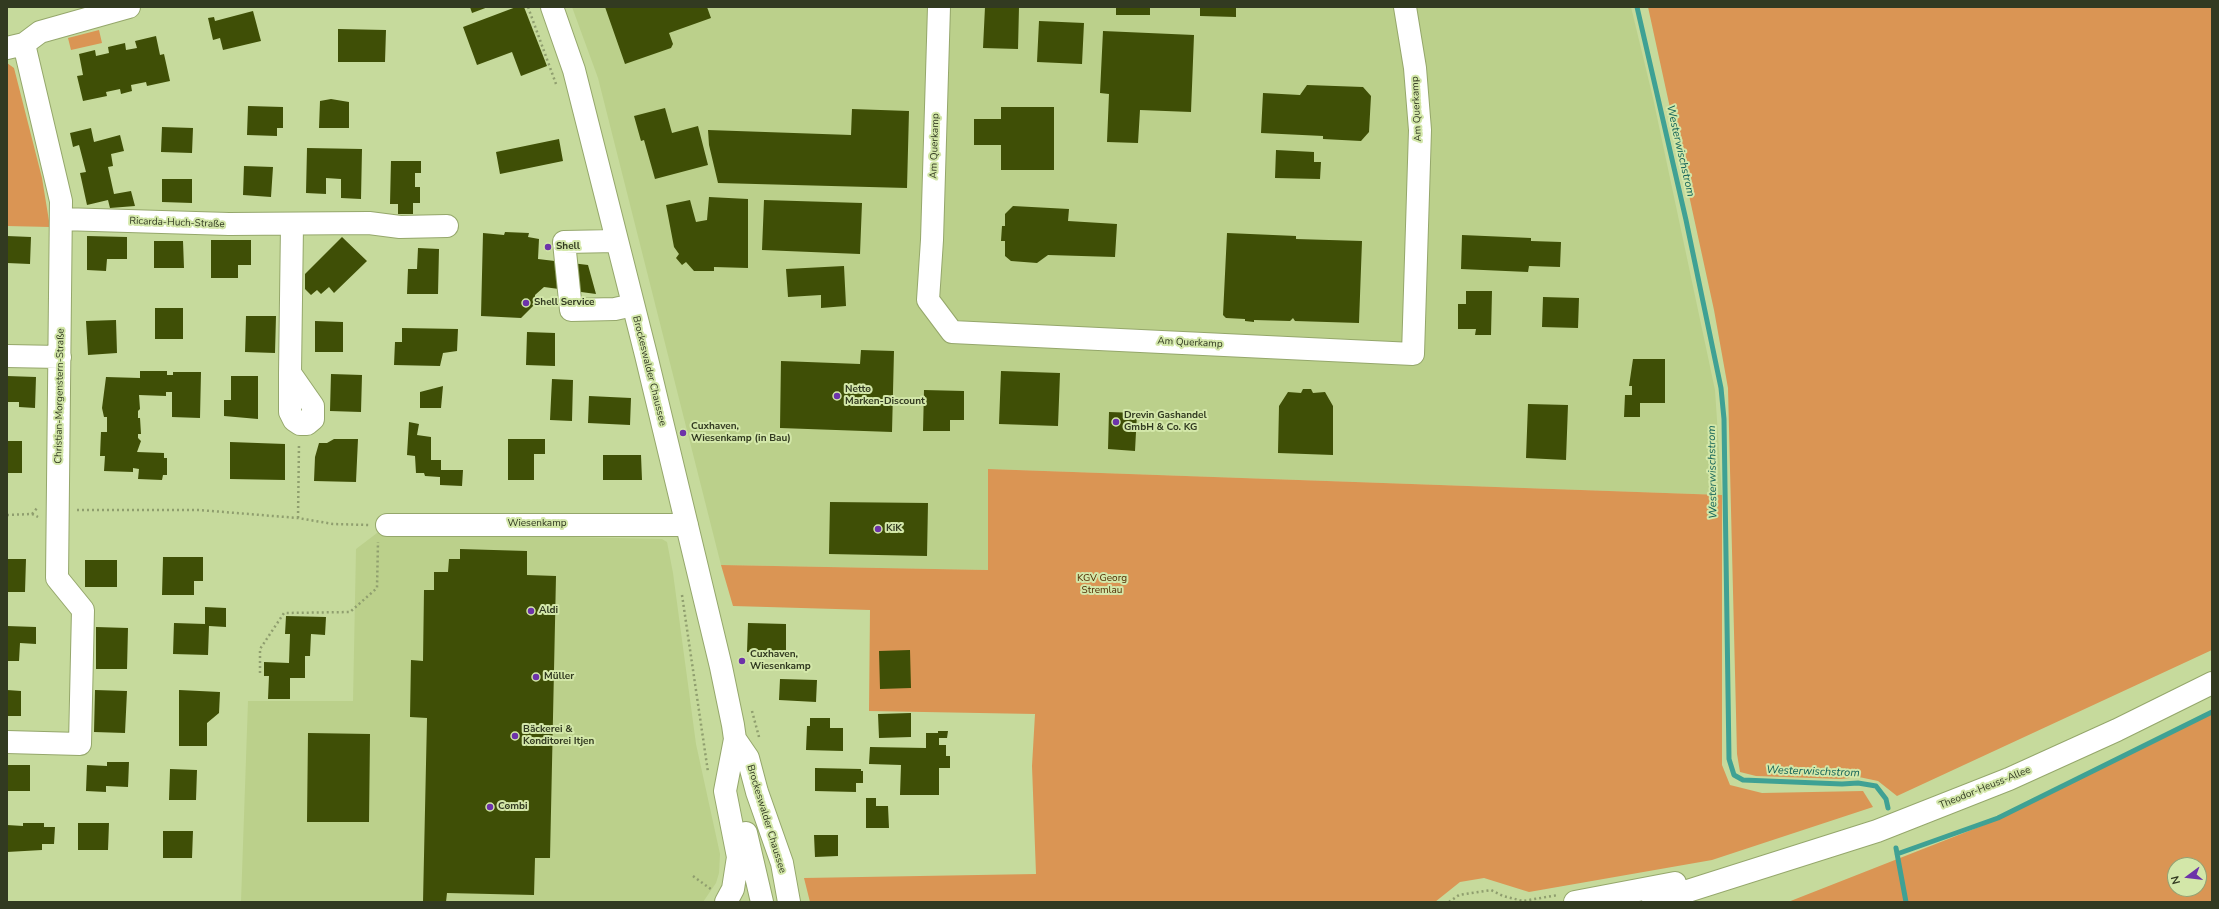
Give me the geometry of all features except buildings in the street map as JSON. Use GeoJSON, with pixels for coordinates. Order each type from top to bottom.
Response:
{"type":"FeatureCollection","features":[{"type":"Feature","properties":{"kind":"street"},"geometry":{"type":"LineString","coordinates":[[15,46],[40,32],[129,7]]}},
{"type":"Feature","properties":{"kind":"street","name":"Brockeswalder Chaussee"},"geometry":{"type":"LineString","coordinates":[[552,7],[574,70],[721,667],[735,739],[730,768],[762,902]]}},
{"type":"Feature","properties":{"kind":"street","name":"Am Querkamp"},"geometry":{"type":"LineString","coordinates":[[939,7],[932,240],[928,300],[952,332],[1413,354],[1420,130],[1415,68],[1405,7]]}},
{"type":"Feature","properties":{"kind":"street","name":"Christian-Morgenstern-Straße"},"geometry":{"type":"LineString","coordinates":[[7,742],[80,744],[83,610],[57,578],[61,201],[58,183],[15,46]]}},
{"type":"Feature","properties":{"kind":"street","name":"Ricarda-Huch-Straße"},"geometry":{"type":"LineString","coordinates":[[61,220],[292,225],[369,223],[400,226],[447,226]]}},
{"type":"Feature","properties":{"kind":"street"},"geometry":{"type":"LineString","coordinates":[[290,373],[292,225]]}},
{"type":"Feature","properties":{"kind":"street"},"geometry":{"type":"LineString","coordinates":[[616,241],[564,242],[571,310],[615,309],[633,305]]}},
{"type":"Feature","properties":{"kind":"street"},"geometry":{"type":"LineString","coordinates":[[7,356],[60,357]]}},
{"type":"Feature","properties":{"kind":"street","name":"Wiesenkamp"},"geometry":{"type":"LineString","coordinates":[[378,529],[687,525]]}},
{"type":"Feature","properties":{"kind":"street","name":"Theodor-Heuss-Allee"},"geometry":{"type":"LineString","coordinates":[[1653,902],[1877,831],[2009,779],[2117,730],[2212,683]]}},
{"type":"Feature","properties":{"kind":"street","name":"Brockeswalder Chaussee"},"geometry":{"type":"LineString","coordinates":[[735,739],[748,758],[757,792],[782,863],[790,902]]}},
{"type":"Feature","properties":{"kind":"street"},"geometry":{"type":"LineString","coordinates":[[722,898],[734,889],[738,857],[725,791],[730,768]]}},
{"type":"Feature","properties":{"kind":"street","name":"Theodor-Heuss-Allee"},"geometry":{"type":"LineString","coordinates":[[1570,898],[1749,872]]}},
{"type":"Feature","properties":{"kind":"path"},"geometry":{"type":"LineString","coordinates":[[528,7],[558,89]]}},
{"type":"Feature","properties":{"kind":"path"},"geometry":{"type":"LineString","coordinates":[[298,518],[299,438]]}},
{"type":"Feature","properties":{"kind":"path"},"geometry":{"type":"LineString","coordinates":[[32,514],[35,509],[43,505],[58,502],[71,504],[76,510],[199,510],[298,518],[378,529],[377,588],[350,612],[284,614],[260,649],[260,673]]}},
{"type":"Feature","properties":{"kind":"path"},"geometry":{"type":"LineString","coordinates":[[680,588],[709,778]]}},
{"type":"Feature","properties":{"kind":"path"},"geometry":{"type":"LineString","coordinates":[[693,876],[722,898]]}},
{"type":"Feature","properties":{"kind":"path"},"geometry":{"type":"LineString","coordinates":[[1449,902],[1459,895],[1491,890],[1503,896],[1523,901],[1570,898]]}},
{"type":"Feature","properties":{"kind":"shaded area"},"geometry":{"type":"Polygon","coordinates":[[[572,7],[1631,7],[1653,98],[1715,390],[1722,495],[988,469],[988,570],[721,565],[598,78],[572,7]]]}},
{"type":"Feature","properties":{"kind":"shaded area"},"geometry":{"type":"Polygon","coordinates":[[[377,533],[662,539],[667,542],[673,573],[696,744],[720,854],[719,873],[716,883],[703,902],[241,902],[248,701],[353,701],[356,549],[377,533]]]}},
{"type":"Feature","properties":{"kind":"green space"},"geometry":{"type":"Polygon","coordinates":[[[1648,7],[2212,7],[2212,650],[1897,796],[1878,781],[1859,777],[1841,779],[1756,776],[1740,772],[1737,754],[1728,388],[1714,310],[1648,7]]]}},
{"type":"Feature","properties":{"kind":"green space"},"geometry":{"type":"Polygon","coordinates":[[[99,30],[102,43],[71,50],[68,38],[99,30]]]}},
{"type":"Feature","properties":{"kind":"green space"},"geometry":{"type":"Polygon","coordinates":[[[7,63],[14,68],[42,178],[50,227],[7,226],[7,63]]]}},
{"type":"Feature","properties":{"kind":"green space","name":"KGV Georg Stremlau"},"geometry":{"type":"Polygon","coordinates":[[[988,469],[1722,495],[1722,765],[1730,785],[1762,793],[1863,791],[1873,807],[1712,860],[1529,892],[1484,878],[1460,882],[1435,902],[810,902],[804,878],[1036,874],[1032,766],[1035,714],[869,711],[870,610],[733,606],[721,565],[988,570],[988,469]]]}},
{"type":"Feature","properties":{"kind":"green space"},"geometry":{"type":"Polygon","coordinates":[[[2212,714],[2212,902],[1788,902],[1984,825],[2212,714]]]}},
{"type":"Feature","properties":{"kind":"waterway","name":"Westerwischstrom"},"geometry":{"type":"LineString","coordinates":[[1637,7],[1686,220],[1721,388],[1724,419],[1729,759],[1734,775],[1743,780],[1842,784],[1858,783],[1876,786],[1886,799],[1888,808]]}},
{"type":"Feature","properties":{"kind":"waterway"},"geometry":{"type":"LineString","coordinates":[[1897,854],[1998,818],[2212,712]]}},
{"type":"Feature","properties":{"kind":"waterway","name":"Westerwischstrom"},"geometry":{"type":"LineString","coordinates":[[1896,848],[1906,902]]}},
{"type":"Feature","properties":{"kind":"place","name":"Shell"},"geometry":{"type":"Point","coordinates":[548,247]}},
{"type":"Feature","properties":{"kind":"place","name":"Shell Service"},"geometry":{"type":"Point","coordinates":[526,303]}},
{"type":"Feature","properties":{"kind":"place","name":"Netto Marken-Discount"},"geometry":{"type":"Point","coordinates":[837,396]}},
{"type":"Feature","properties":{"kind":"place","name":"Drevin Gashandel GmbH & Co. KG"},"geometry":{"type":"Point","coordinates":[1116,422]}},
{"type":"Feature","properties":{"kind":"place","name":"Cuxhaven, Wiesenkamp (in Bau)"},"geometry":{"type":"Point","coordinates":[683,433]}},
{"type":"Feature","properties":{"kind":"place","name":"KiK"},"geometry":{"type":"Point","coordinates":[878,529]}},
{"type":"Feature","properties":{"kind":"place","name":"Aldi"},"geometry":{"type":"Point","coordinates":[531,611]}},
{"type":"Feature","properties":{"kind":"place","name":"Cuxhaven, Wiesenkamp"},"geometry":{"type":"Point","coordinates":[742,661]}},
{"type":"Feature","properties":{"kind":"place","name":"Müller"},"geometry":{"type":"Point","coordinates":[536,677]}},
{"type":"Feature","properties":{"kind":"place","name":"Bäckerei & Konditorei Itjen"},"geometry":{"type":"Point","coordinates":[515,736]}},
{"type":"Feature","properties":{"kind":"place","name":"Combi"},"geometry":{"type":"Point","coordinates":[490,807]}}]}
